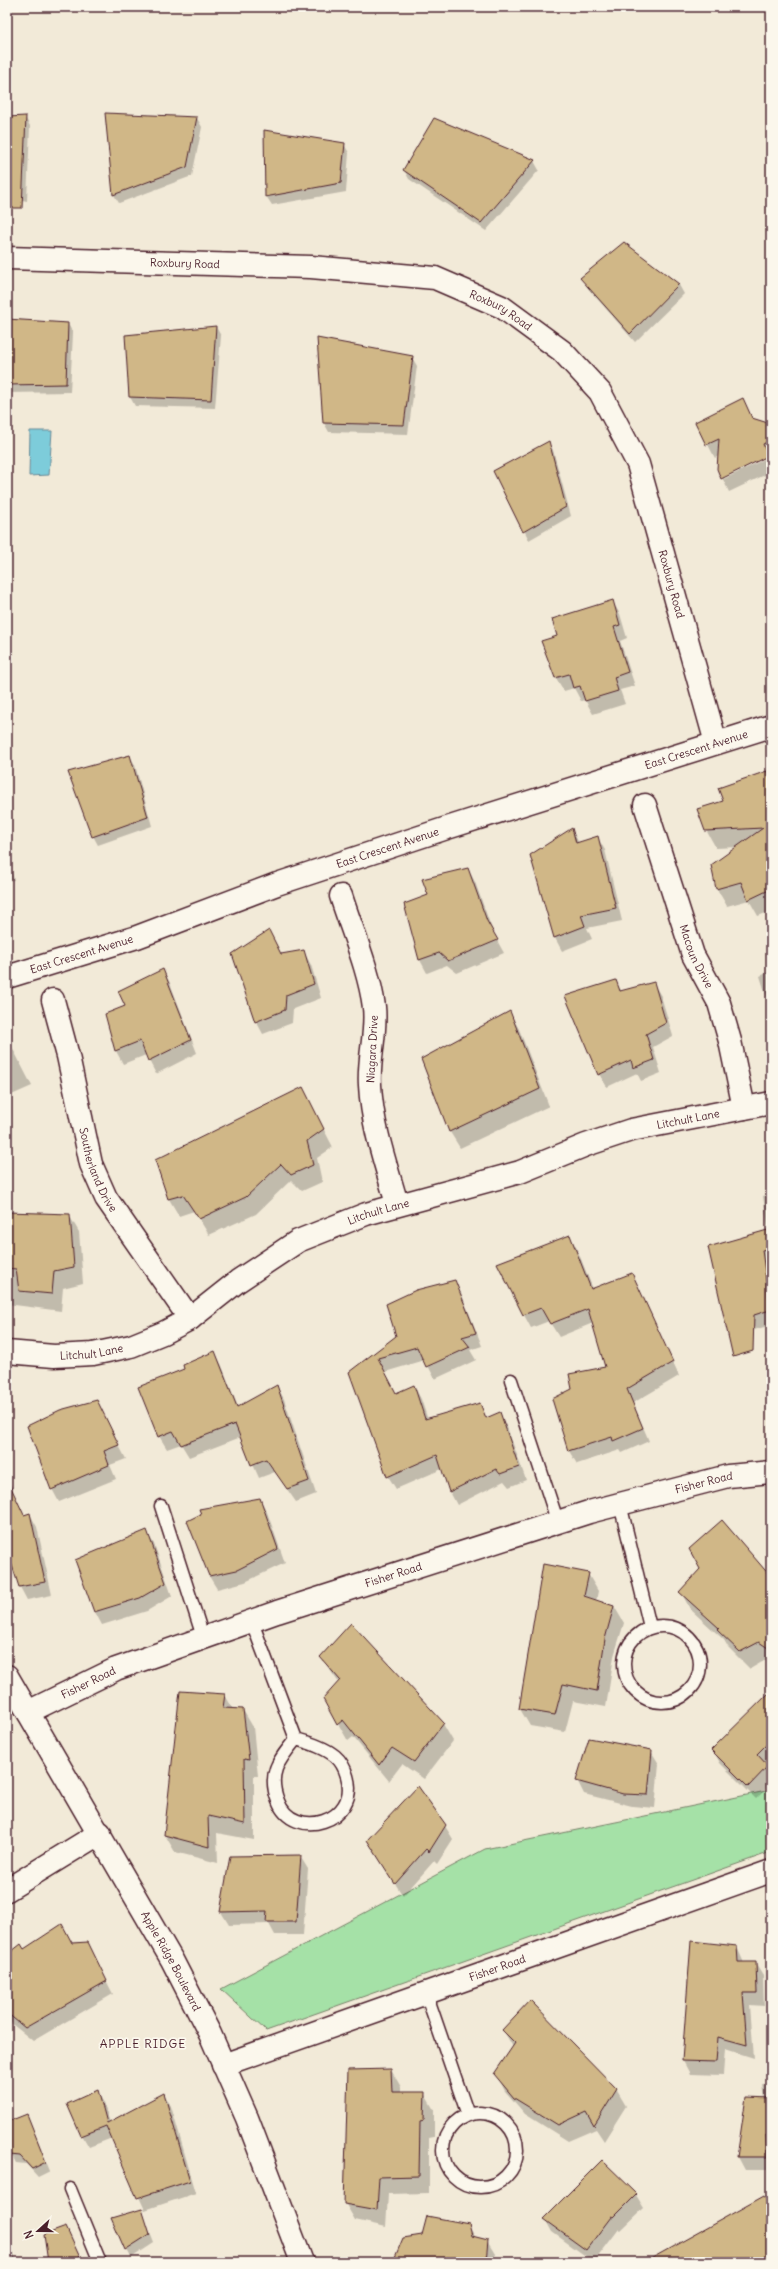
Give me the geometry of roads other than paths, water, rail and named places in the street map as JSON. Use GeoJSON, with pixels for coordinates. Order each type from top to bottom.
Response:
{"type":"FeatureCollection","features":[{"type":"Feature","properties":{"kind":"street","name":"Roxbury Road"},"geometry":{"type":"LineString","coordinates":[[7,258],[312,267],[435,278],[502,307],[562,351],[600,392],[638,464],[716,743]]}},
{"type":"Feature","properties":{"kind":"street","name":"East Crescent Avenue"},"geometry":{"type":"LineString","coordinates":[[7,978],[137,937],[277,884],[439,830],[771,726]]}},
{"type":"Feature","properties":{"kind":"street","name":"Macoun Drive"},"geometry":{"type":"LineString","coordinates":[[644,805],[693,955],[719,1003],[730,1041],[744,1108]]}},
{"type":"Feature","properties":{"kind":"street","name":"Niagara Drive"},"geometry":{"type":"LineString","coordinates":[[341,896],[367,978],[374,1007],[374,1039],[370,1084],[373,1117],[397,1204]]}},
{"type":"Feature","properties":{"kind":"street","name":"Southerland Drive"},"geometry":{"type":"LineString","coordinates":[[53,1000],[68,1056],[91,1164],[106,1198],[190,1319]]}},
{"type":"Feature","properties":{"kind":"street","name":"Litchult Lane"},"geometry":{"type":"LineString","coordinates":[[7,1352],[54,1356],[93,1354],[131,1346],[163,1333],[190,1319],[238,1281],[298,1241],[366,1214],[397,1204],[451,1192],[520,1172],[586,1145],[631,1130],[771,1103]]}},
{"type":"Feature","properties":{"kind":"street","name":"Fisher Road"},"geometry":{"type":"LineString","coordinates":[[28,1712],[116,1669],[204,1640],[252,1622],[558,1523],[620,1504],[728,1476],[771,1472]]}},
{"type":"Feature","properties":{"kind":"street","name":"Apple Ridge Boulevard"},"geometry":{"type":"LineString","coordinates":[[7,1676],[100,1833],[172,1960],[247,2118],[302,2262]]}},
{"type":"Feature","properties":{"kind":"street"},"geometry":{"type":"LineString","coordinates":[[7,1890],[100,1833]]}},
{"type":"Feature","properties":{"kind":"street","name":"Fisher Road"},"geometry":{"type":"LineString","coordinates":[[223,2065],[771,1872]]}},
{"type":"Feature","properties":{"kind":"lane"},"geometry":{"type":"LineString","coordinates":[[511,1380],[558,1523]]}},
{"type":"Feature","properties":{"kind":"lane"},"geometry":{"type":"LineString","coordinates":[[620,1504],[650,1627]]}},
{"type":"Feature","properties":{"kind":"lane"},"geometry":{"type":"LineString","coordinates":[[161,1506],[204,1640]]}},
{"type":"Feature","properties":{"kind":"lane"},"geometry":{"type":"LineString","coordinates":[[252,1622],[296,1739]]}},
{"type":"Feature","properties":{"kind":"lane"},"geometry":{"type":"LineString","coordinates":[[664,1625],[677,1628],[688,1636],[697,1646],[701,1660],[699,1675],[692,1689],[683,1697],[670,1702],[657,1702],[645,1699],[636,1692],[625,1674],[624,1664],[626,1651],[638,1634],[650,1627],[664,1625]]}},
{"type":"Feature","properties":{"kind":"lane"},"geometry":{"type":"LineString","coordinates":[[296,1739],[323,1748],[336,1757],[345,1768],[349,1783],[348,1797],[342,1809],[332,1819],[318,1824],[302,1823],[290,1816],[279,1805],[273,1790],[273,1776],[278,1761],[296,1739]]}},
{"type":"Feature","properties":{"kind":"lane"},"geometry":{"type":"LineString","coordinates":[[426,1993],[468,2115]]}},
{"type":"Feature","properties":{"kind":"lane"},"geometry":{"type":"LineString","coordinates":[[476,2112],[490,2114],[502,2119],[514,2132],[518,2151],[514,2167],[505,2179],[493,2186],[478,2188],[465,2185],[455,2178],[447,2167],[443,2157],[443,2144],[452,2125],[468,2115],[476,2112]]}},
{"type":"Feature","properties":{"kind":"lane"},"geometry":{"type":"LineString","coordinates":[[70,2189],[100,2262]]}},
{"type":"Feature","properties":{"kind":"water"},"geometry":{"type":"Polygon","coordinates":[[[30,431],[52,431],[49,475],[29,476],[30,431]]]}},
{"type":"Feature","properties":{"kind":"district","name":"APPLE RIDGE"},"geometry":{"type":"Point","coordinates":[143,2043]}}]}
